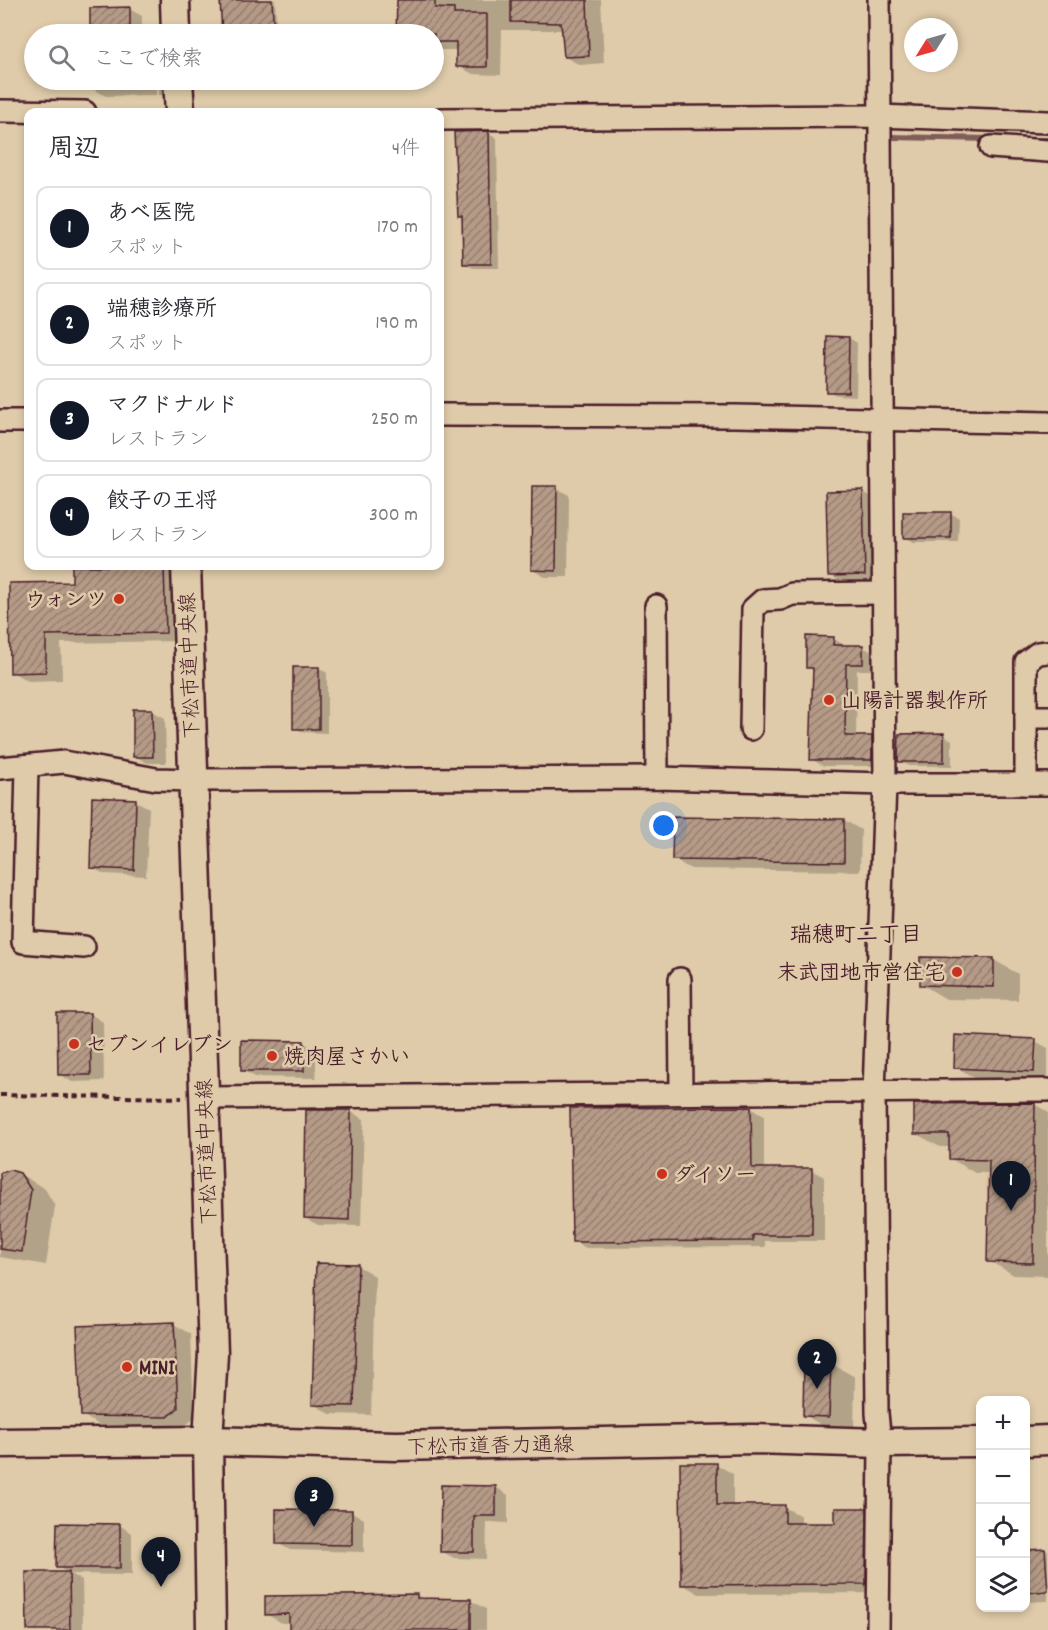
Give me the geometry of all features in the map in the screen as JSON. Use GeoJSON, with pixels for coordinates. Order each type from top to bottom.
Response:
{"type":"FeatureCollection","features":[{"type":"Feature","properties":{"kind":"street"},"geometry":{"type":"LineString","coordinates":[[175,0],[176,24]]}},
{"type":"Feature","properties":{"kind":"street"},"geometry":{"type":"LineString","coordinates":[[878,1630],[880,1443],[877,1413],[874,1092],[885,784],[878,116],[879,0]]}},
{"type":"Feature","properties":{"kind":"street"},"geometry":{"type":"LineString","coordinates":[[179,90],[180,108]]}},
{"type":"Feature","properties":{"kind":"street"},"geometry":{"type":"LineString","coordinates":[[0,111],[24,111]]}},
{"type":"Feature","properties":{"kind":"street"},"geometry":{"type":"LineString","coordinates":[[444,119],[878,116],[1048,122]]}},
{"type":"Feature","properties":{"kind":"street"},"geometry":{"type":"LineString","coordinates":[[992,147],[1048,151]]}},
{"type":"Feature","properties":{"kind":"street"},"geometry":{"type":"LineString","coordinates":[[444,415],[735,416],[1048,423]]}},
{"type":"Feature","properties":{"kind":"street"},"geometry":{"type":"LineString","coordinates":[[0,421],[24,421]]}},
{"type":"Feature","properties":{"kind":"street","name":"下松市道中央線"},"geometry":{"type":"LineString","coordinates":[[186,570],[213,1353],[208,1442],[212,1630]]}},
{"type":"Feature","properties":{"kind":"street"},"geometry":{"type":"LineString","coordinates":[[751,729],[753,609],[763,600],[780,599],[792,594],[884,593]]}},
{"type":"Feature","properties":{"kind":"street"},"geometry":{"type":"LineString","coordinates":[[656,606],[657,778]]}},
{"type":"Feature","properties":{"kind":"street"},"geometry":{"type":"LineString","coordinates":[[1026,784],[1026,662],[1038,652],[1048,652]]}},
{"type":"Feature","properties":{"kind":"street"},"geometry":{"type":"LineString","coordinates":[[1026,717],[1048,717]]}},
{"type":"Feature","properties":{"kind":"street"},"geometry":{"type":"LineString","coordinates":[[0,768],[64,762],[156,779],[194,780],[657,778],[885,784],[1048,784]]}},
{"type":"Feature","properties":{"kind":"street"},"geometry":{"type":"LineString","coordinates":[[27,766],[23,942],[84,947]]}},
{"type":"Feature","properties":{"kind":"street"},"geometry":{"type":"LineString","coordinates":[[680,979],[681,1092]]}},
{"type":"Feature","properties":{"kind":"street"},"geometry":{"type":"LineString","coordinates":[[204,1098],[1048,1090]]}},
{"type":"Feature","properties":{"kind":"street","name":"下松市道香力通線"},"geometry":{"type":"LineString","coordinates":[[0,1443],[208,1442],[396,1446],[752,1439],[880,1443],[976,1442]]}},
{"type":"Feature","properties":{"kind":"street"},"geometry":{"type":"LineString","coordinates":[[1030,1441],[1048,1440]]}},
{"type":"Feature","properties":{"kind":"path"},"geometry":{"type":"LineString","coordinates":[[0,1095],[204,1098]]}},
{"type":"Feature","properties":{"kind":"building"},"geometry":{"type":"Polygon","coordinates":[[[220,0],[272,0],[273,24],[221,24],[220,0]]]}},
{"type":"Feature","properties":{"kind":"building"},"geometry":{"type":"Polygon","coordinates":[[[397,0],[435,0],[435,8],[454,9],[454,14],[487,14],[487,67],[456,67],[456,42],[444,42],[444,24],[396,24],[397,0]]]}},
{"type":"Feature","properties":{"kind":"building"},"geometry":{"type":"Polygon","coordinates":[[[511,0],[587,0],[589,56],[564,57],[561,23],[511,22],[511,0]]]}},
{"type":"Feature","properties":{"kind":"building"},"geometry":{"type":"Polygon","coordinates":[[[130,7],[130,24],[90,24],[90,8],[130,7]]]}},
{"type":"Feature","properties":{"kind":"building"},"geometry":{"type":"Polygon","coordinates":[[[489,131],[491,264],[463,264],[462,216],[458,216],[454,132],[489,131]]]}},
{"type":"Feature","properties":{"kind":"building"},"geometry":{"type":"Polygon","coordinates":[[[827,336],[849,337],[848,392],[826,392],[827,336]]]}},
{"type":"Feature","properties":{"kind":"building"},"geometry":{"type":"Polygon","coordinates":[[[532,486],[557,486],[556,571],[531,570],[532,486]]]}},
{"type":"Feature","properties":{"kind":"building"},"geometry":{"type":"Polygon","coordinates":[[[863,490],[865,575],[828,576],[826,491],[863,490]]]}},
{"type":"Feature","properties":{"kind":"building"},"geometry":{"type":"Polygon","coordinates":[[[903,512],[951,512],[951,538],[903,538],[903,512]]]}},
{"type":"Feature","properties":{"kind":"building"},"geometry":{"type":"Polygon","coordinates":[[[72,570],[164,570],[166,633],[46,635],[46,672],[10,673],[9,583],[72,582],[72,570]]]}},
{"type":"Feature","properties":{"kind":"building","name":"山陽計器製作所"},"geometry":{"type":"Polygon","coordinates":[[[806,636],[834,637],[833,645],[863,645],[863,664],[846,664],[845,736],[872,736],[872,760],[810,760],[813,668],[806,668],[806,636]]]}},
{"type":"Feature","properties":{"kind":"building"},"geometry":{"type":"Polygon","coordinates":[[[293,667],[319,667],[319,729],[293,729],[293,667]]]}},
{"type":"Feature","properties":{"kind":"building"},"geometry":{"type":"Polygon","coordinates":[[[133,709],[152,709],[153,757],[133,757],[133,709]]]}},
{"type":"Feature","properties":{"kind":"building"},"geometry":{"type":"Polygon","coordinates":[[[944,733],[944,762],[899,762],[899,734],[944,733]]]}},
{"type":"Feature","properties":{"kind":"building"},"geometry":{"type":"Polygon","coordinates":[[[92,797],[136,799],[134,870],[90,868],[92,797]]]}},
{"type":"Feature","properties":{"kind":"building"},"geometry":{"type":"Polygon","coordinates":[[[673,817],[844,819],[844,862],[672,860],[673,817]]]}},
{"type":"Feature","properties":{"kind":"building","name":"末武団地市営住宅"},"geometry":{"type":"Polygon","coordinates":[[[920,957],[994,958],[994,987],[920,985],[920,957]]]}},
{"type":"Feature","properties":{"kind":"building","name":"セブンイレブン"},"geometry":{"type":"Polygon","coordinates":[[[57,1013],[90,1013],[91,1075],[58,1075],[57,1013]]]}},
{"type":"Feature","properties":{"kind":"building"},"geometry":{"type":"Polygon","coordinates":[[[955,1035],[1036,1039],[1034,1072],[954,1068],[955,1035]]]}},
{"type":"Feature","properties":{"kind":"building","name":"焼肉屋さかい"},"geometry":{"type":"Polygon","coordinates":[[[241,1040],[304,1041],[304,1071],[241,1071],[241,1040]]]}},
{"type":"Feature","properties":{"kind":"building"},"geometry":{"type":"Polygon","coordinates":[[[1035,1103],[1033,1263],[987,1262],[989,1160],[949,1159],[949,1134],[914,1134],[914,1104],[1035,1103]]]}},
{"type":"Feature","properties":{"kind":"building","name":"ダイソー"},"geometry":{"type":"Polygon","coordinates":[[[751,1107],[752,1168],[812,1168],[812,1235],[753,1235],[753,1241],[572,1242],[570,1108],[751,1107]]]}},
{"type":"Feature","properties":{"kind":"building"},"geometry":{"type":"Polygon","coordinates":[[[306,1110],[351,1110],[349,1220],[304,1218],[306,1110]]]}},
{"type":"Feature","properties":{"kind":"building"},"geometry":{"type":"Polygon","coordinates":[[[10,1170],[20,1173],[31,1190],[22,1252],[0,1249],[0,1173],[10,1170]]]}},
{"type":"Feature","properties":{"kind":"building"},"geometry":{"type":"Polygon","coordinates":[[[316,1263],[358,1264],[354,1406],[312,1405],[316,1263]]]}},
{"type":"Feature","properties":{"kind":"building","name":"MINI"},"geometry":{"type":"Polygon","coordinates":[[[174,1322],[178,1408],[168,1417],[81,1416],[77,1326],[174,1322]]]}},
{"type":"Feature","properties":{"kind":"building"},"geometry":{"type":"Polygon","coordinates":[[[804,1361],[831,1362],[829,1417],[803,1416],[804,1361]]]}},
{"type":"Feature","properties":{"kind":"building"},"geometry":{"type":"Polygon","coordinates":[[[680,1463],[717,1463],[717,1505],[785,1505],[785,1523],[835,1523],[835,1508],[867,1508],[866,1584],[681,1585],[680,1463]]]}},
{"type":"Feature","properties":{"kind":"building"},"geometry":{"type":"Polygon","coordinates":[[[441,1485],[496,1486],[496,1516],[474,1516],[474,1552],[440,1552],[441,1485]]]}},
{"type":"Feature","properties":{"kind":"building"},"geometry":{"type":"Polygon","coordinates":[[[276,1509],[352,1510],[352,1545],[276,1544],[276,1509]]]}},
{"type":"Feature","properties":{"kind":"building"},"geometry":{"type":"Polygon","coordinates":[[[57,1523],[120,1524],[120,1568],[56,1568],[57,1523]]]}},
{"type":"Feature","properties":{"kind":"building"},"geometry":{"type":"Polygon","coordinates":[[[1045,1549],[1048,1591],[1030,1593],[1030,1550],[1045,1549]]]}},
{"type":"Feature","properties":{"kind":"building"},"geometry":{"type":"Polygon","coordinates":[[[26,1572],[69,1572],[70,1630],[27,1630],[26,1572]]]}},
{"type":"Feature","properties":{"kind":"building"},"geometry":{"type":"Polygon","coordinates":[[[417,1594],[417,1598],[471,1599],[471,1630],[289,1630],[289,1614],[265,1615],[265,1596],[417,1594]]]}},
{"type":"Feature","properties":{"kind":"waterway"},"geometry":{"type":"LineString","coordinates":[[889,137],[993,139]]}},
{"type":"Feature","properties":{"kind":"waterway"},"geometry":{"type":"LineString","coordinates":[[1036,140],[1048,140]]}},
{"type":"Feature","properties":{"kind":"place","name":"ウォンツ"},"geometry":{"type":"Point","coordinates":[119,599]}},
{"type":"Feature","properties":{"kind":"place","name":"山陽計器製作所"},"geometry":{"type":"Point","coordinates":[829,700]}},
{"type":"Feature","properties":{"kind":"place","name":"末武団地市営住宅"},"geometry":{"type":"Point","coordinates":[957,972]}},
{"type":"Feature","properties":{"kind":"place","name":"セブンイレブン"},"geometry":{"type":"Point","coordinates":[74,1044]}},
{"type":"Feature","properties":{"kind":"place","name":"焼肉屋さかい"},"geometry":{"type":"Point","coordinates":[272,1056]}},
{"type":"Feature","properties":{"kind":"place","name":"ダイソー"},"geometry":{"type":"Point","coordinates":[662,1174]}},
{"type":"Feature","properties":{"kind":"place","name":"あべ医院"},"geometry":{"type":"Point","coordinates":[1011,1211]}},
{"type":"Feature","properties":{"kind":"place","name":"MINI"},"geometry":{"type":"Point","coordinates":[127,1367]}},
{"type":"Feature","properties":{"kind":"place","name":"端穂診療所"},"geometry":{"type":"Point","coordinates":[817,1389]}},
{"type":"Feature","properties":{"kind":"place","name":"マクドナルド"},"geometry":{"type":"Point","coordinates":[314,1527]}},
{"type":"Feature","properties":{"kind":"place","name":"餃子の王将"},"geometry":{"type":"Point","coordinates":[161,1587]}},
{"type":"Feature","properties":{"kind":"district","name":"瑞穂町二丁目"},"geometry":{"type":"Point","coordinates":[856,933]}}]}
